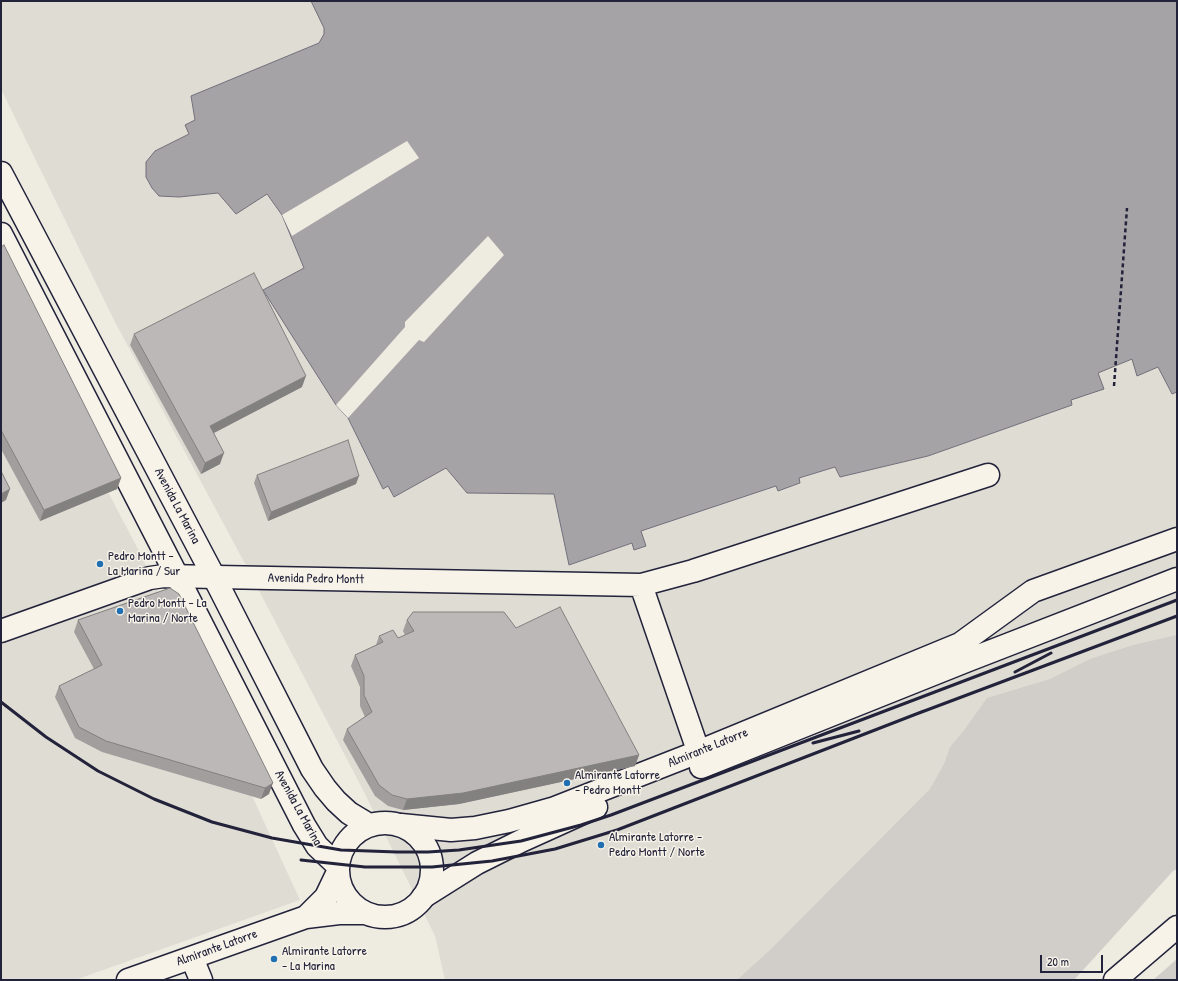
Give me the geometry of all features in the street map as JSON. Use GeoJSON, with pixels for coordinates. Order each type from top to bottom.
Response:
{"type":"FeatureCollection","features":[{"type":"Feature","properties":{"kind":"main road","name":"Avenida La Marina"},"geometry":{"type":"LineString","coordinates":[[1,173],[214,577],[318,779],[345,809],[368,825]]}},
{"type":"Feature","properties":{"kind":"main road","name":"Avenida La Marina"},"geometry":{"type":"LineString","coordinates":[[1,234],[310,836],[337,869]]}},
{"type":"Feature","properties":{"kind":"main road","name":"Avenida Pedro Montt"},"geometry":{"type":"LineString","coordinates":[[1,630],[150,578],[177,576],[641,585],[701,569],[988,475]]}},
{"type":"Feature","properties":{"kind":"main road"},"geometry":{"type":"LineString","coordinates":[[963,653],[1033,591],[1177,539]]}},
{"type":"Feature","properties":{"kind":"main road"},"geometry":{"type":"LineString","coordinates":[[963,653],[1177,579]]}},
{"type":"Feature","properties":{"kind":"main road"},"geometry":{"type":"LineString","coordinates":[[641,585],[701,759]]}},
{"type":"Feature","properties":{"kind":"main road","name":"Almirante Latorre"},"geometry":{"type":"LineString","coordinates":[[423,897],[477,863],[523,840],[701,759],[963,653]]}},
{"type":"Feature","properties":{"kind":"main road","name":"Almirante Latorre"},"geometry":{"type":"LineString","coordinates":[[306,917],[326,896],[346,842],[360,829],[368,825],[385,822],[401,826],[451,830],[475,828],[509,821],[556,808],[701,759]]}},
{"type":"Feature","properties":{"kind":"main road","name":"Almirante Latorre"},"geometry":{"type":"LineString","coordinates":[[337,869],[340,886],[346,897],[354,906],[365,912],[375,916],[386,917],[397,915],[416,905],[427,890],[431,875],[430,857],[418,836],[401,826]]}},
{"type":"Feature","properties":{"kind":"main road","name":"Almirante Latorre"},"geometry":{"type":"LineString","coordinates":[[128,980],[306,917],[365,912]]}},
{"type":"Feature","properties":{"kind":"main road"},"geometry":{"type":"LineString","coordinates":[[1115,980],[1177,927]]}},
{"type":"Feature","properties":{"kind":"main road"},"geometry":{"type":"LineString","coordinates":[[192,958],[201,980]]}},
{"type":"Feature","properties":{"kind":"path"},"geometry":{"type":"LineString","coordinates":[[1114,386],[1127,208]]}},
{"type":"Feature","properties":{"kind":"shaded area"},"geometry":{"type":"Polygon","coordinates":[[[1,1],[311,1],[324,28],[324,34],[319,43],[191,96],[195,120],[189,134],[155,151],[146,177],[159,196],[179,197],[218,193],[236,214],[266,194],[282,215],[304,268],[263,290],[336,405],[348,418],[383,489],[388,486],[394,497],[446,468],[467,493],[554,494],[569,565],[632,543],[646,546],[641,531],[777,486],[778,491],[800,484],[799,478],[835,467],[840,477],[928,456],[1072,405],[1071,400],[1097,373],[1132,359],[1158,367],[1171,394],[1177,392],[1177,764],[846,980],[445,980],[435,936],[363,790],[242,558],[115,322],[1,89],[1,1]]]}},
{"type":"Feature","properties":{"kind":"shaded area"},"geometry":{"type":"Polygon","coordinates":[[[311,1],[1177,1],[1177,392],[1172,394],[1158,367],[1137,376],[1132,359],[1098,373],[1104,389],[1071,400],[1072,405],[928,456],[840,477],[835,467],[799,478],[800,483],[778,491],[776,486],[641,531],[646,546],[634,550],[632,543],[569,565],[554,494],[467,493],[446,468],[394,497],[388,486],[383,489],[348,418],[336,405],[263,290],[304,268],[282,215],[267,194],[236,214],[218,193],[179,197],[159,196],[152,188],[146,177],[146,162],[155,151],[189,134],[185,125],[195,120],[191,96],[319,43],[324,34],[324,28],[311,1]]]}},
{"type":"Feature","properties":{"kind":"shaded area"},"geometry":{"type":"Polygon","coordinates":[[[1,287],[141,555],[300,900],[75,980],[1,980],[1,287]]]}},
{"type":"Feature","properties":{"kind":"shaded area"},"geometry":{"type":"Polygon","coordinates":[[[1177,635],[1177,869],[1173,871],[1074,980],[737,980],[769,951],[930,789],[944,764],[950,747],[987,698],[1050,679],[1090,659],[1133,645],[1177,635]]]}},
{"type":"Feature","properties":{"kind":"shaded area"},"geometry":{"type":"Polygon","coordinates":[[[1177,959],[1177,980],[1153,980],[1177,959]]]}},
{"type":"Feature","properties":{"kind":"pier"},"geometry":{"type":"Polygon","coordinates":[[[407,141],[419,158],[292,236],[282,215],[407,141]]]}},
{"type":"Feature","properties":{"kind":"pier"},"geometry":{"type":"Polygon","coordinates":[[[488,236],[504,255],[424,342],[419,340],[348,418],[336,405],[405,327],[405,322],[488,236]]]}},
{"type":"Feature","properties":{"kind":"building"},"geometry":{"type":"Polygon","coordinates":[[[4,245],[121,478],[44,510],[1,430],[1,247],[4,245]]]}},
{"type":"Feature","properties":{"kind":"building"},"geometry":{"type":"Polygon","coordinates":[[[254,273],[306,376],[210,426],[224,453],[205,463],[134,334],[254,273]]]}},
{"type":"Feature","properties":{"kind":"building"},"geometry":{"type":"Polygon","coordinates":[[[348,440],[359,476],[271,512],[257,475],[348,440]]]}},
{"type":"Feature","properties":{"kind":"building"},"geometry":{"type":"Polygon","coordinates":[[[1,471],[10,489],[1,494],[1,471]]]}},
{"type":"Feature","properties":{"kind":"building"},"geometry":{"type":"Polygon","coordinates":[[[170,588],[179,594],[273,783],[265,788],[106,741],[79,727],[59,686],[102,665],[78,620],[170,588]]]}},
{"type":"Feature","properties":{"kind":"building"},"geometry":{"type":"Polygon","coordinates":[[[560,607],[639,755],[463,793],[407,799],[392,795],[379,785],[347,729],[372,712],[364,695],[364,676],[355,655],[383,642],[379,636],[393,630],[398,638],[414,631],[407,620],[413,612],[504,612],[516,628],[560,607]]]}},
{"type":"Feature","properties":{"kind":"railway"},"geometry":{"type":"LineString","coordinates":[[1,702],[46,737],[98,771],[154,799],[212,822],[272,838],[341,850],[397,852],[459,850],[521,841],[581,825],[611,815],[1177,600]]}},
{"type":"Feature","properties":{"kind":"railway"},"geometry":{"type":"LineString","coordinates":[[919,713],[1177,616]]}},
{"type":"Feature","properties":{"kind":"railway"},"geometry":{"type":"LineString","coordinates":[[1015,672],[1051,653]]}},
{"type":"Feature","properties":{"kind":"railway"},"geometry":{"type":"LineString","coordinates":[[301,860],[365,867],[432,867],[492,861],[555,849],[617,830],[924,711]]}},
{"type":"Feature","properties":{"kind":"railway"},"geometry":{"type":"LineString","coordinates":[[813,743],[859,731]]}},
{"type":"Feature","properties":{"kind":"place","name":"Pedro Montt - La Marina / Sur"},"geometry":{"type":"Point","coordinates":[100,564]}},
{"type":"Feature","properties":{"kind":"place","name":"Pedro Montt - La Marina / Norte"},"geometry":{"type":"Point","coordinates":[120,611]}},
{"type":"Feature","properties":{"kind":"place","name":"Almirante Latorre - Pedro Montt"},"geometry":{"type":"Point","coordinates":[567,783]}},
{"type":"Feature","properties":{"kind":"place","name":"Almirante Latorre - Pedro Montt / Norte"},"geometry":{"type":"Point","coordinates":[601,845]}},
{"type":"Feature","properties":{"kind":"place","name":"Almirante Latorre - La Marina"},"geometry":{"type":"Point","coordinates":[274,959]}}]}
